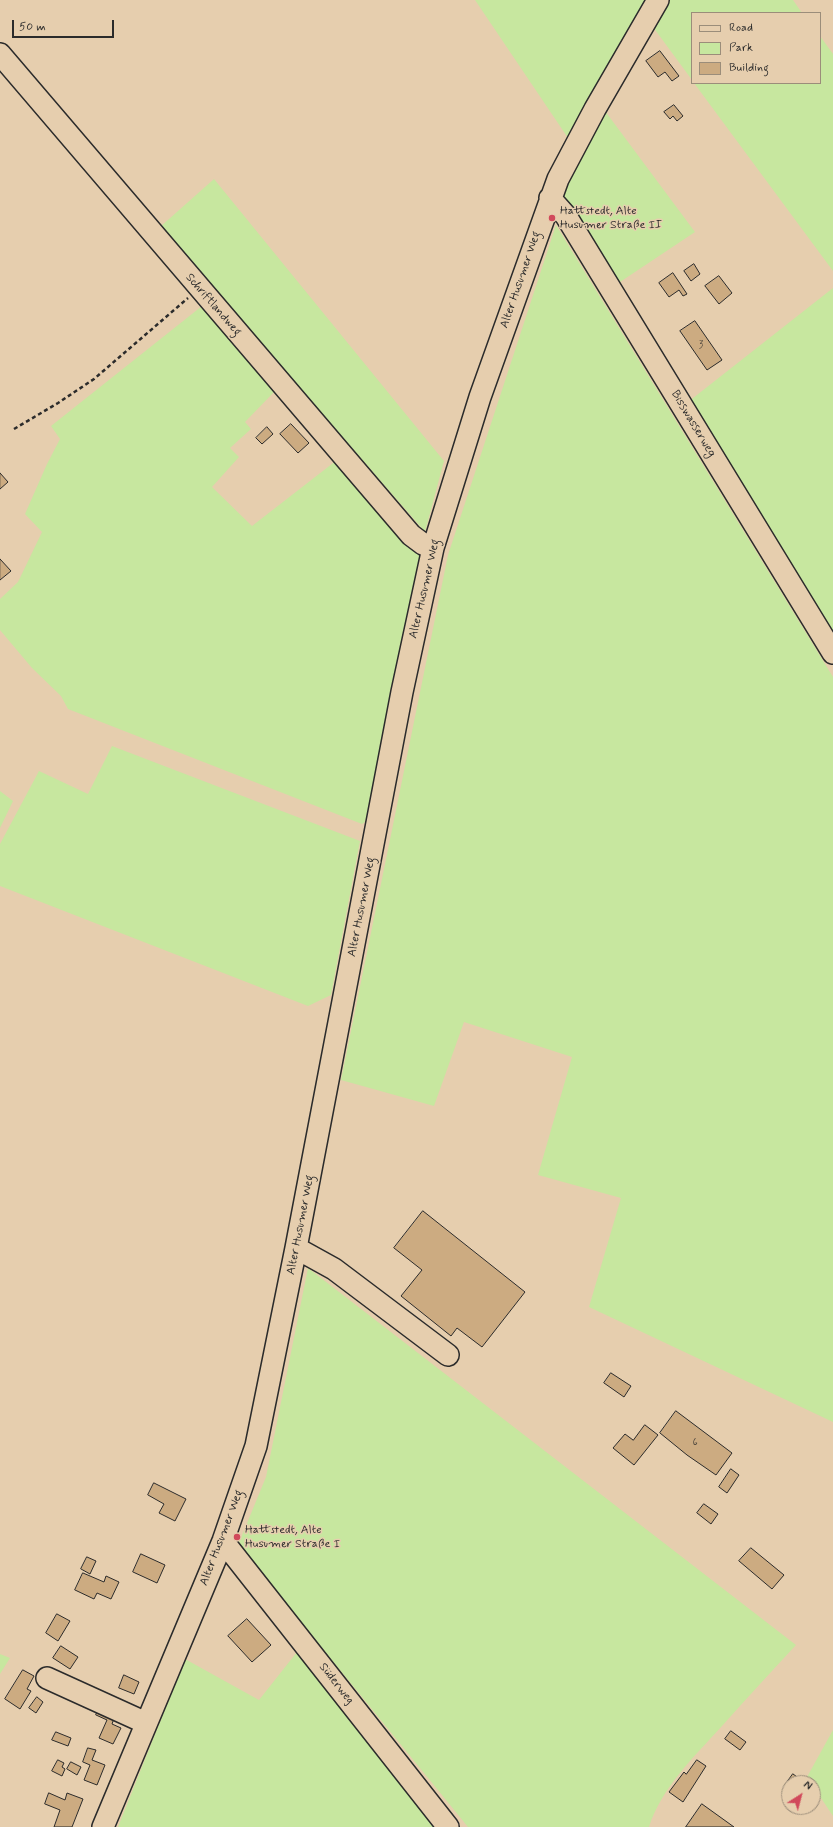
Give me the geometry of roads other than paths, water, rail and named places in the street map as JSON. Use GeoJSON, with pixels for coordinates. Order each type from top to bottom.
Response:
{"type":"FeatureCollection","features":[{"type":"Feature","properties":{"kind":"street","name":"Alter Husumer Weg"},"geometry":{"type":"LineString","coordinates":[[103,1827],[223,1541],[256,1446],[296,1248],[402,692],[433,548],[480,397],[550,198],[558,179],[595,109],[658,0]]}},
{"type":"Feature","properties":{"kind":"street","name":"Schriftlandweg"},"geometry":{"type":"LineString","coordinates":[[0,54],[411,535],[423,544],[433,548]]}},
{"type":"Feature","properties":{"kind":"street","name":"Bisswasserweg"},"geometry":{"type":"LineString","coordinates":[[550,198],[566,216],[833,653]]}},
{"type":"Feature","properties":{"kind":"street"},"geometry":{"type":"LineString","coordinates":[[296,1248],[334,1269],[448,1354]]}},
{"type":"Feature","properties":{"kind":"street","name":"Süderweg"},"geometry":{"type":"LineString","coordinates":[[223,1541],[448,1827]]}},
{"type":"Feature","properties":{"kind":"street"},"geometry":{"type":"LineString","coordinates":[[46,1678],[146,1723]]}},
{"type":"Feature","properties":{"kind":"place","name":"Hattstedt, Alte Husumer Straße II"},"geometry":{"type":"Point","coordinates":[552,218]}},
{"type":"Feature","properties":{"kind":"place","name":"Hattstedt, Alte Husumer Straße I"},"geometry":{"type":"Point","coordinates":[237,1537]}}]}
